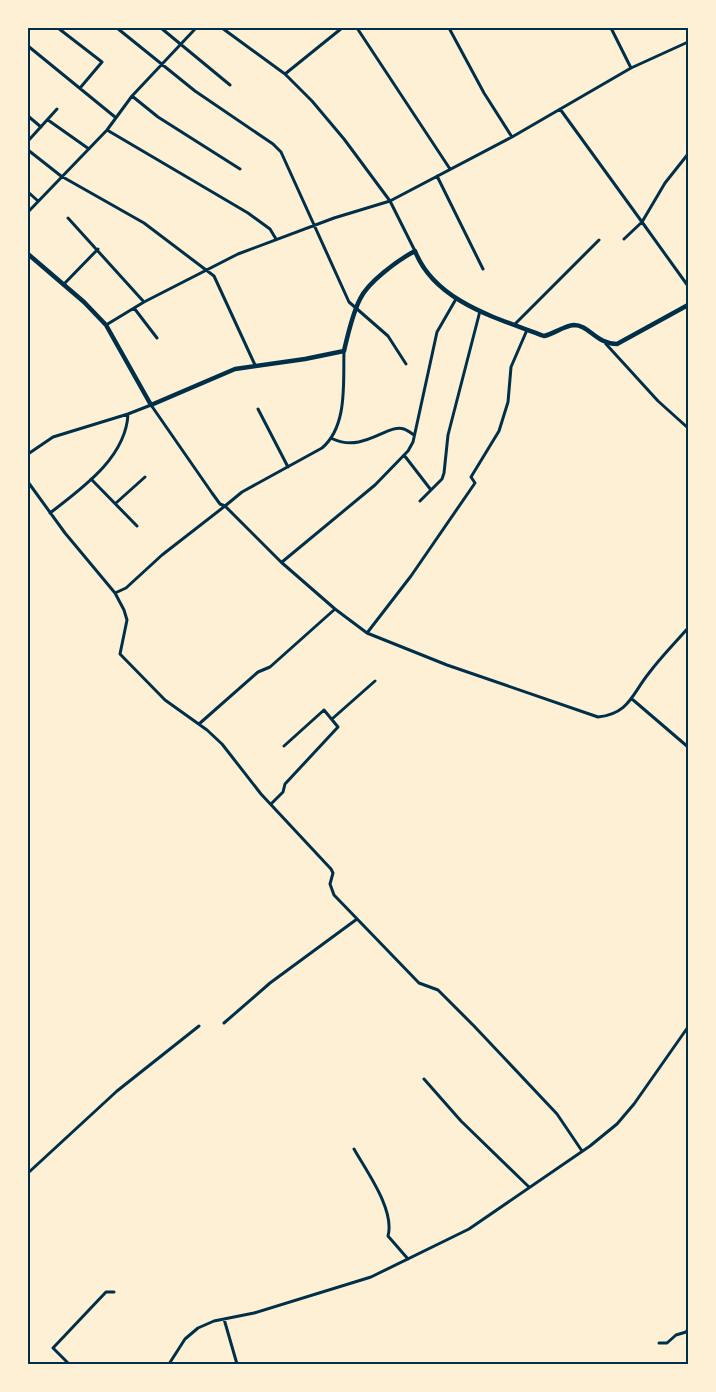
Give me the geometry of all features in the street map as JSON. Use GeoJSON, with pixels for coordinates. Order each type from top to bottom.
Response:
{"type":"FeatureCollection","features":[{"type":"Feature","properties":{"kind":"main road"},"geometry":{"type":"LineString","coordinates":[[28,254],[64,284],[106,326],[151,404],[235,369],[305,359],[344,351],[355,309],[368,288],[403,257],[415,251],[426,272],[456,299],[544,336],[567,326],[576,325],[606,344],[625,341],[688,305]]}},
{"type":"Feature","properties":{"kind":"street"},"geometry":{"type":"LineString","coordinates":[[58,28],[102,62],[80,88]]}},
{"type":"Feature","properties":{"kind":"street"},"geometry":{"type":"LineString","coordinates":[[117,28],[195,90],[267,140],[281,152],[349,302],[388,336],[406,364]]}},
{"type":"Feature","properties":{"kind":"street"},"geometry":{"type":"LineString","coordinates":[[161,28],[182,43],[230,85]]}},
{"type":"Feature","properties":{"kind":"street"},"geometry":{"type":"LineString","coordinates":[[28,212],[107,130],[132,96],[196,28]]}},
{"type":"Feature","properties":{"kind":"street"},"geometry":{"type":"LineString","coordinates":[[222,28],[285,74],[344,139],[390,201],[415,251]]}},
{"type":"Feature","properties":{"kind":"street"},"geometry":{"type":"LineString","coordinates":[[331,28],[335,33]]}},
{"type":"Feature","properties":{"kind":"street"},"geometry":{"type":"LineString","coordinates":[[285,74],[342,28]]}},
{"type":"Feature","properties":{"kind":"street"},"geometry":{"type":"LineString","coordinates":[[357,28],[450,170]]}},
{"type":"Feature","properties":{"kind":"street"},"geometry":{"type":"LineString","coordinates":[[449,28],[484,93],[512,137]]}},
{"type":"Feature","properties":{"kind":"street"},"geometry":{"type":"LineString","coordinates":[[611,28],[631,68]]}},
{"type":"Feature","properties":{"kind":"street"},"geometry":{"type":"LineString","coordinates":[[106,326],[144,302],[238,254],[276,239],[390,201],[512,137],[631,68],[688,42]]}},
{"type":"Feature","properties":{"kind":"street"},"geometry":{"type":"LineString","coordinates":[[28,46],[115,117]]}},
{"type":"Feature","properties":{"kind":"street"},"geometry":{"type":"LineString","coordinates":[[132,96],[158,118],[240,169]]}},
{"type":"Feature","properties":{"kind":"street"},"geometry":{"type":"LineString","coordinates":[[28,141],[57,109]]}},
{"type":"Feature","properties":{"kind":"street"},"geometry":{"type":"LineString","coordinates":[[560,109],[688,286]]}},
{"type":"Feature","properties":{"kind":"street"},"geometry":{"type":"LineString","coordinates":[[28,116],[41,127]]}},
{"type":"Feature","properties":{"kind":"street"},"geometry":{"type":"LineString","coordinates":[[48,120],[89,149]]}},
{"type":"Feature","properties":{"kind":"street"},"geometry":{"type":"LineString","coordinates":[[107,130],[248,213],[270,228],[276,239]]}},
{"type":"Feature","properties":{"kind":"street"},"geometry":{"type":"LineString","coordinates":[[28,150],[61,176],[144,222],[206,269],[218,282],[255,365]]}},
{"type":"Feature","properties":{"kind":"street"},"geometry":{"type":"LineString","coordinates":[[624,239],[642,222],[665,183],[688,154]]}},
{"type":"Feature","properties":{"kind":"street"},"geometry":{"type":"LineString","coordinates":[[437,176],[483,269]]}},
{"type":"Feature","properties":{"kind":"street"},"geometry":{"type":"LineString","coordinates":[[28,192],[38,201]]}},
{"type":"Feature","properties":{"kind":"street"},"geometry":{"type":"LineString","coordinates":[[68,218],[144,302]]}},
{"type":"Feature","properties":{"kind":"street"},"geometry":{"type":"LineString","coordinates":[[514,324],[599,240]]}},
{"type":"Feature","properties":{"kind":"street"},"geometry":{"type":"LineString","coordinates":[[64,284],[98,249]]}},
{"type":"Feature","properties":{"kind":"street"},"geometry":{"type":"LineString","coordinates":[[281,562],[375,485],[404,455],[413,442],[437,332],[456,299]]}},
{"type":"Feature","properties":{"kind":"street"},"geometry":{"type":"LineString","coordinates":[[134,308],[156,338]]}},
{"type":"Feature","properties":{"kind":"street"},"geometry":{"type":"LineString","coordinates":[[420,501],[442,479],[444,474],[448,435],[480,310]]}},
{"type":"Feature","properties":{"kind":"street"},"geometry":{"type":"LineString","coordinates":[[367,634],[411,576],[475,483],[471,477],[499,431],[508,402],[511,367],[527,330]]}},
{"type":"Feature","properties":{"kind":"street"},"geometry":{"type":"LineString","coordinates":[[606,344],[658,401],[688,428]]}},
{"type":"Feature","properties":{"kind":"street"},"geometry":{"type":"LineString","coordinates":[[115,594],[126,588],[162,555],[242,492],[322,448],[333,439],[342,398],[344,351]]}},
{"type":"Feature","properties":{"kind":"street"},"geometry":{"type":"LineString","coordinates":[[28,454],[53,437],[128,414],[151,404],[220,504],[225,506],[281,562],[335,610],[367,634],[589,716],[609,716],[619,711],[632,700],[648,674],[688,628]]}},
{"type":"Feature","properties":{"kind":"street"},"geometry":{"type":"LineString","coordinates":[[258,409],[288,467]]}},
{"type":"Feature","properties":{"kind":"street"},"geometry":{"type":"LineString","coordinates":[[50,513],[106,465],[123,434],[128,414]]}},
{"type":"Feature","properties":{"kind":"street"},"geometry":{"type":"LineString","coordinates":[[333,439],[348,444],[361,442],[397,428],[404,428],[414,435]]}},
{"type":"Feature","properties":{"kind":"street"},"geometry":{"type":"LineString","coordinates":[[404,455],[431,490]]}},
{"type":"Feature","properties":{"kind":"street"},"geometry":{"type":"LineString","coordinates":[[116,504],[145,477]]}},
{"type":"Feature","properties":{"kind":"street"},"geometry":{"type":"LineString","coordinates":[[91,479],[137,526]]}},
{"type":"Feature","properties":{"kind":"street"},"geometry":{"type":"LineString","coordinates":[[28,482],[29,488],[115,594],[127,620],[120,654],[165,700],[199,724],[222,744],[270,804],[332,869],[333,873],[330,884],[334,895],[419,983],[438,990],[474,1026],[556,1114],[582,1151]]}},
{"type":"Feature","properties":{"kind":"street"},"geometry":{"type":"LineString","coordinates":[[199,724],[258,672],[270,667],[335,610]]}},
{"type":"Feature","properties":{"kind":"street"},"geometry":{"type":"LineString","coordinates":[[332,719],[375,681]]}},
{"type":"Feature","properties":{"kind":"street"},"geometry":{"type":"LineString","coordinates":[[632,700],[688,748]]}},
{"type":"Feature","properties":{"kind":"street"},"geometry":{"type":"LineString","coordinates":[[270,804],[283,792],[285,784],[338,727],[324,710],[284,746]]}},
{"type":"Feature","properties":{"kind":"street"},"geometry":{"type":"LineString","coordinates":[[224,1023],[270,983],[357,919]]}},
{"type":"Feature","properties":{"kind":"street"},"geometry":{"type":"LineString","coordinates":[[28,1173],[117,1092],[199,1026]]}},
{"type":"Feature","properties":{"kind":"street"},"geometry":{"type":"LineString","coordinates":[[170,1364],[185,1339],[198,1328],[224,1319],[254,1313],[370,1277],[470,1229],[582,1151],[625,1116],[688,1027]]}},
{"type":"Feature","properties":{"kind":"street"},"geometry":{"type":"LineString","coordinates":[[424,1079],[462,1121],[528,1187]]}},
{"type":"Feature","properties":{"kind":"street"},"geometry":{"type":"LineString","coordinates":[[354,1149],[384,1200],[391,1226],[388,1236],[408,1259]]}},
{"type":"Feature","properties":{"kind":"street"},"geometry":{"type":"LineString","coordinates":[[69,1364],[53,1348],[106,1292],[114,1292]]}},
{"type":"Feature","properties":{"kind":"street"},"geometry":{"type":"LineString","coordinates":[[224,1319],[237,1364]]}},
{"type":"Feature","properties":{"kind":"street"},"geometry":{"type":"LineString","coordinates":[[659,1343],[666,1343],[676,1334],[686,1332],[688,1329]]}}]}
